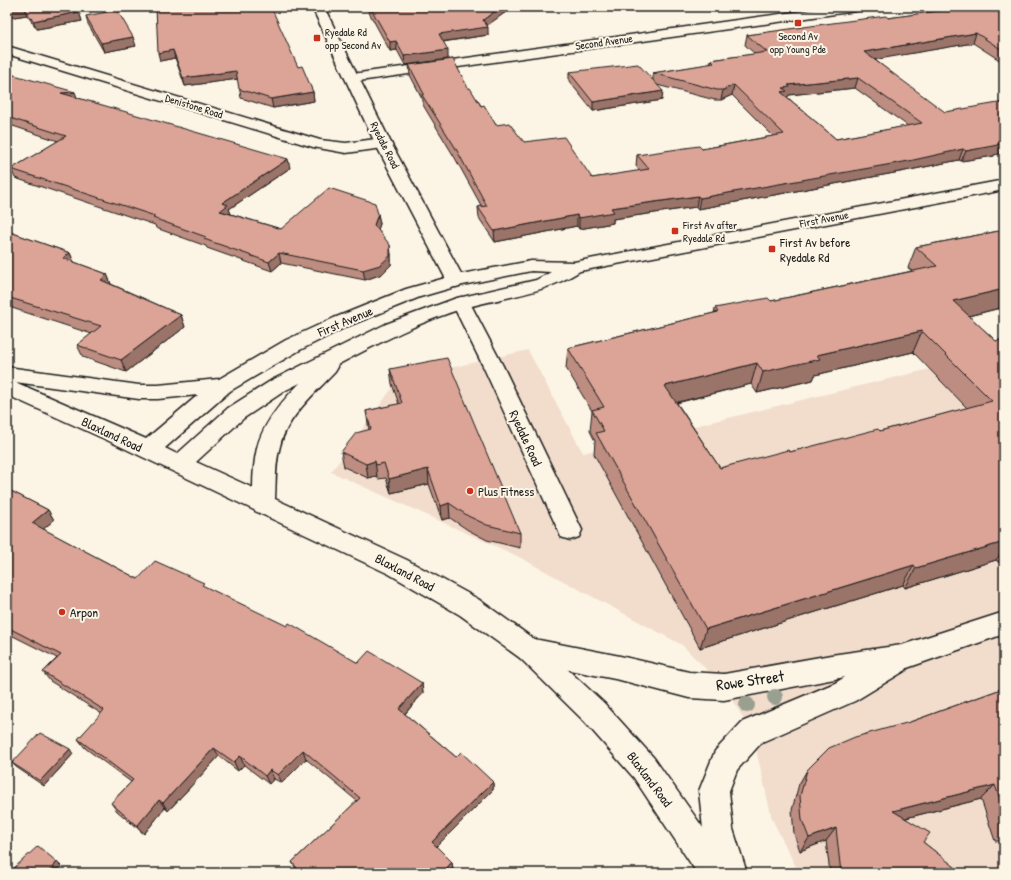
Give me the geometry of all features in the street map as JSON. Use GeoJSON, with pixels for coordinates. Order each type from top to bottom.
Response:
{"type":"FeatureCollection","features":[{"type":"Feature","properties":{"kind":"street","name":"Ryedale Road"},"geometry":{"type":"LineString","coordinates":[[318,7],[383,142],[456,281]]}},
{"type":"Feature","properties":{"kind":"street","name":"Second Avenue"},"geometry":{"type":"LineString","coordinates":[[352,78],[856,7]]}},
{"type":"Feature","properties":{"kind":"street","name":"Denistone Road"},"geometry":{"type":"LineString","coordinates":[[7,50],[318,144],[346,148],[383,142]]}},
{"type":"Feature","properties":{"kind":"street","name":"First Avenue"},"geometry":{"type":"LineString","coordinates":[[148,450],[223,386],[293,345],[341,322],[413,293],[456,281],[531,266],[574,268],[1004,185]]}},
{"type":"Feature","properties":{"kind":"street","name":"First Avenue"},"geometry":{"type":"LineString","coordinates":[[179,465],[236,413],[279,385],[393,328],[461,303],[542,284],[574,268]]}},
{"type":"Feature","properties":{"kind":"street","name":"Ryedale Road"},"geometry":{"type":"LineString","coordinates":[[461,303],[570,530]]}},
{"type":"Feature","properties":{"kind":"street"},"geometry":{"type":"LineString","coordinates":[[264,505],[269,442],[278,424],[310,385],[339,356]]}},
{"type":"Feature","properties":{"kind":"street"},"geometry":{"type":"LineString","coordinates":[[7,374],[139,392],[158,392],[223,386]]}},
{"type":"Feature","properties":{"kind":"street","name":"Blaxland Road"},"geometry":{"type":"LineString","coordinates":[[7,387],[148,450],[398,567],[469,607],[529,650],[594,712],[644,768],[716,873]]}},
{"type":"Feature","properties":{"kind":"street","name":"Rowe Street"},"geometry":{"type":"LineString","coordinates":[[529,650],[620,668],[688,685],[724,687],[831,667],[902,657],[1004,623]]}},
{"type":"Feature","properties":{"kind":"street","name":"Rowe Street"},"geometry":{"type":"LineString","coordinates":[[731,873],[718,828],[714,791],[725,761],[752,732],[845,692],[902,657]]}},
{"type":"Feature","properties":{"kind":"shaded area"},"geometry":{"type":"Polygon","coordinates":[[[528,350],[583,453],[1004,351],[1004,873],[799,873],[772,819],[752,732],[724,687],[682,645],[517,556],[331,472],[393,387],[441,370],[528,350]]]}},
{"type":"Feature","properties":{"kind":"building"},"geometry":{"type":"Polygon","coordinates":[[[7,7],[20,7],[7,9],[7,7]]]}},
{"type":"Feature","properties":{"kind":"building"},"geometry":{"type":"Polygon","coordinates":[[[24,7],[77,7],[79,12],[33,21],[24,7]]]}},
{"type":"Feature","properties":{"kind":"building"},"geometry":{"type":"Polygon","coordinates":[[[156,7],[271,7],[298,67],[302,66],[313,92],[271,99],[239,89],[236,71],[183,78],[173,50],[158,53],[156,7]]]}},
{"type":"Feature","properties":{"kind":"building"},"geometry":{"type":"Polygon","coordinates":[[[370,7],[501,7],[483,20],[488,27],[439,34],[448,50],[404,56],[396,41],[390,42],[370,7]]]}},
{"type":"Feature","properties":{"kind":"building"},"geometry":{"type":"Polygon","coordinates":[[[966,7],[1004,7],[1004,51],[976,33],[864,52],[945,112],[1004,102],[1004,143],[966,151],[963,149],[909,161],[700,198],[698,196],[611,208],[614,212],[579,218],[577,215],[494,231],[478,207],[487,206],[455,147],[422,95],[424,94],[409,65],[453,59],[468,88],[470,88],[481,106],[484,105],[496,125],[509,123],[524,142],[564,137],[592,178],[649,169],[637,155],[699,146],[702,149],[784,134],[734,85],[723,90],[717,90],[653,73],[714,63],[711,60],[767,52],[747,35],[886,16],[888,18],[966,7]],[[858,78],[788,85],[790,87],[783,88],[787,91],[781,92],[836,139],[922,123],[858,78]]]}},
{"type":"Feature","properties":{"kind":"building"},"geometry":{"type":"Polygon","coordinates":[[[117,10],[133,37],[101,43],[86,16],[117,10]]]}},
{"type":"Feature","properties":{"kind":"building"},"geometry":{"type":"Polygon","coordinates":[[[638,64],[663,91],[593,102],[569,72],[638,64]]]}},
{"type":"Feature","properties":{"kind":"building"},"geometry":{"type":"Polygon","coordinates":[[[7,73],[75,92],[61,93],[288,159],[222,203],[228,205],[220,211],[281,229],[329,188],[375,203],[378,214],[374,225],[390,245],[390,256],[380,265],[363,270],[279,253],[269,262],[204,239],[206,237],[153,218],[155,216],[11,169],[66,136],[7,117],[7,73]]]}},
{"type":"Feature","properties":{"kind":"building"},"geometry":{"type":"Polygon","coordinates":[[[1004,230],[1004,289],[953,301],[996,341],[1004,339],[1004,542],[916,568],[914,565],[706,629],[596,433],[604,431],[592,410],[604,407],[568,348],[718,312],[715,308],[768,298],[771,301],[937,266],[916,247],[1004,230]],[[922,331],[817,355],[820,359],[763,372],[757,363],[665,386],[720,468],[788,450],[790,452],[878,429],[880,431],[992,401],[922,331]]]}},
{"type":"Feature","properties":{"kind":"building"},"geometry":{"type":"Polygon","coordinates":[[[7,231],[70,253],[63,258],[107,274],[101,280],[181,315],[121,360],[77,345],[101,326],[7,297],[7,231]]]}},
{"type":"Feature","properties":{"kind":"building"},"geometry":{"type":"Polygon","coordinates":[[[447,358],[520,533],[487,525],[468,516],[449,503],[441,506],[428,469],[389,479],[384,463],[376,465],[375,461],[366,464],[341,452],[356,433],[371,429],[366,411],[402,403],[390,369],[447,358]]]}},
{"type":"Feature","properties":{"kind":"building"},"geometry":{"type":"Polygon","coordinates":[[[7,489],[48,510],[32,523],[138,579],[155,561],[204,583],[202,585],[287,626],[289,623],[358,663],[369,651],[422,683],[399,709],[456,757],[461,752],[493,782],[432,842],[452,862],[442,873],[301,873],[292,862],[360,798],[303,750],[278,775],[270,770],[265,776],[240,756],[234,762],[214,748],[163,803],[159,800],[137,826],[111,803],[133,780],[78,739],[104,710],[43,672],[61,655],[7,627],[7,489]]]}},
{"type":"Feature","properties":{"kind":"building"},"geometry":{"type":"Polygon","coordinates":[[[1004,688],[1004,811],[995,785],[893,811],[930,833],[923,842],[962,873],[841,873],[836,828],[809,838],[802,820],[800,796],[807,770],[829,748],[855,737],[910,722],[1004,688]]]}},
{"type":"Feature","properties":{"kind":"building"},"geometry":{"type":"Polygon","coordinates":[[[40,733],[70,749],[40,781],[12,763],[40,733]]]}},
{"type":"Feature","properties":{"kind":"building"},"geometry":{"type":"Polygon","coordinates":[[[38,846],[57,862],[48,873],[18,873],[13,869],[38,846]]]}},
{"type":"Feature","properties":{"kind":"place","name":"Second Av opp Young Pde"},"geometry":{"type":"Point","coordinates":[798,23]}},
{"type":"Feature","properties":{"kind":"place","name":"Ryedale Rd opp Second Av"},"geometry":{"type":"Point","coordinates":[317,38]}},
{"type":"Feature","properties":{"kind":"place","name":"First Av after Ryedale Rd"},"geometry":{"type":"Point","coordinates":[675,231]}},
{"type":"Feature","properties":{"kind":"place","name":"First Av before Ryedale Rd"},"geometry":{"type":"Point","coordinates":[772,249]}},
{"type":"Feature","properties":{"kind":"place","name":"Plus Fitness"},"geometry":{"type":"Point","coordinates":[470,491]}},
{"type":"Feature","properties":{"kind":"place","name":"Arpon"},"geometry":{"type":"Point","coordinates":[62,612]}}]}
